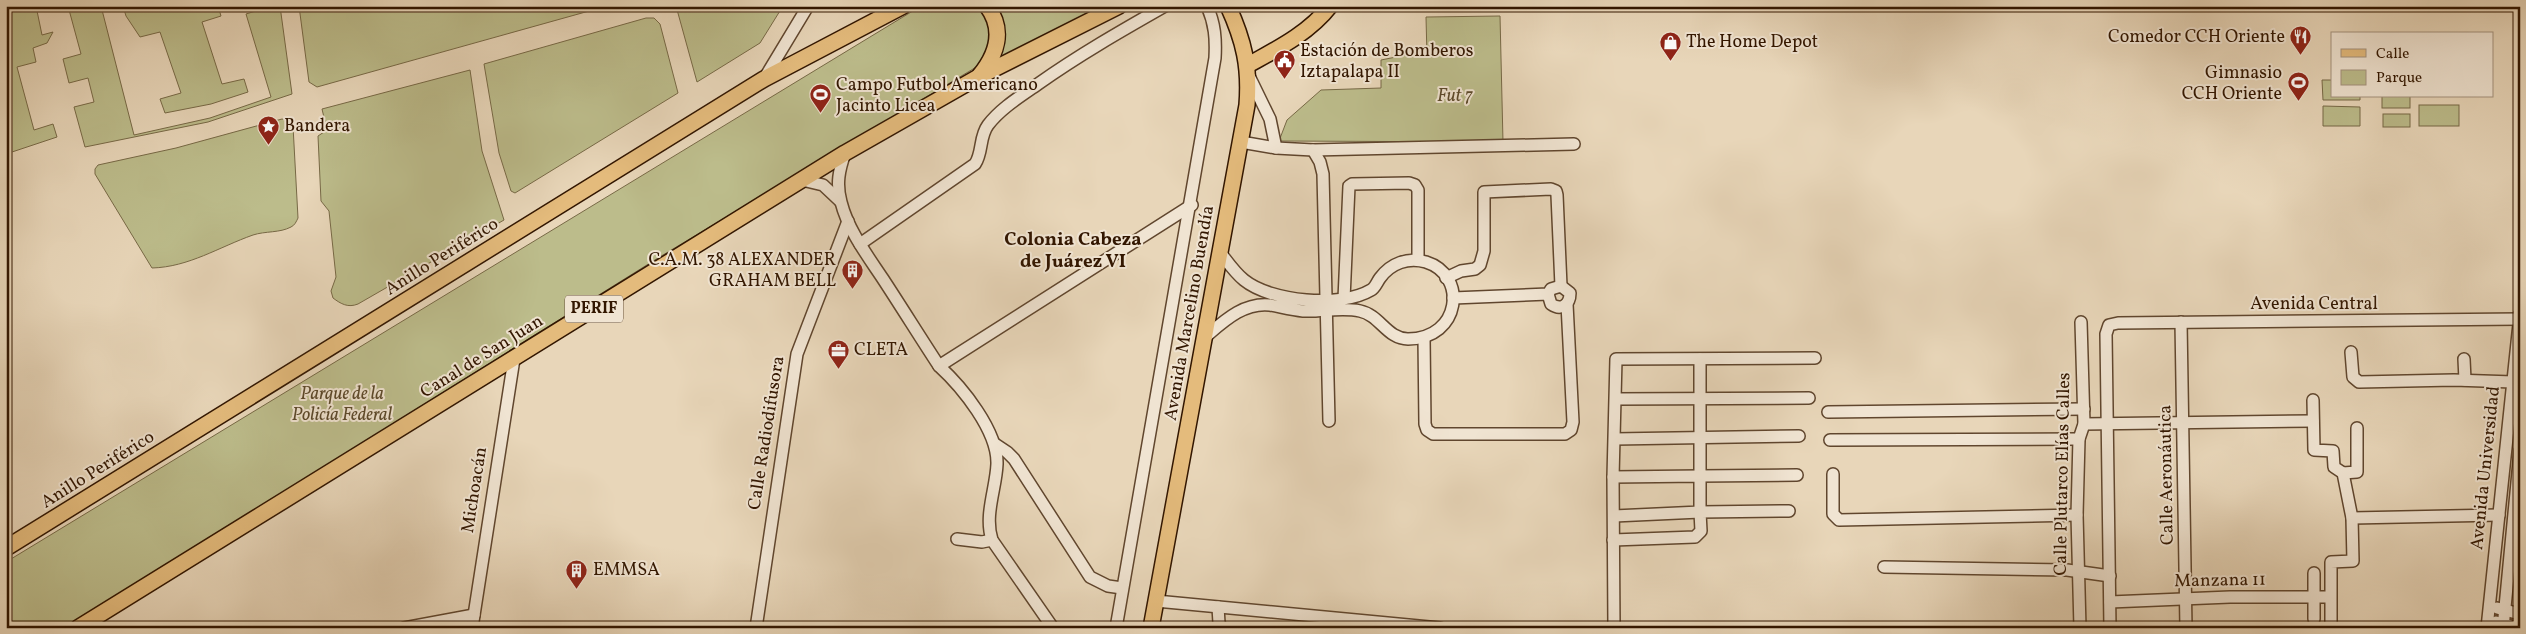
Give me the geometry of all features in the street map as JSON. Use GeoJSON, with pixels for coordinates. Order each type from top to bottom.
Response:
{"type":"FeatureCollection","features":[{"type":"Feature","properties":{"kind":"main road","name":"Anillo Periférico"},"geometry":{"type":"LineString","coordinates":[[6,548],[764,79],[902,6]]}},
{"type":"Feature","properties":{"kind":"main road"},"geometry":{"type":"LineString","coordinates":[[980,76],[991,62],[997,46],[998,35],[993,14],[987,6]]}},
{"type":"Feature","properties":{"kind":"main road","name":"Canal de San Juan"},"geometry":{"type":"LineString","coordinates":[[78,628],[845,153],[980,76],[1119,6]]}},
{"type":"Feature","properties":{"kind":"main road","name":"Avenida Marcelino Buendía"},"geometry":{"type":"LineString","coordinates":[[1151,628],[1248,105],[1249,71],[1235,22],[1228,6]]}},
{"type":"Feature","properties":{"kind":"main road"},"geometry":{"type":"LineString","coordinates":[[1249,71],[1310,26],[1330,6]]}},
{"type":"Feature","properties":{"kind":"street"},"geometry":{"type":"LineString","coordinates":[[764,79],[808,6]]}},
{"type":"Feature","properties":{"kind":"street"},"geometry":{"type":"LineString","coordinates":[[860,244],[975,164],[981,155],[983,134],[988,124],[1016,100],[1082,53],[1165,6]]}},
{"type":"Feature","properties":{"kind":"street","name":"Avenida Marcelino Buendía"},"geometry":{"type":"LineString","coordinates":[[1116,628],[1192,205],[1215,58],[1216,37],[1213,21],[1207,6]]}},
{"type":"Feature","properties":{"kind":"street"},"geometry":{"type":"LineString","coordinates":[[1249,71],[1270,119],[1276,148]]}},
{"type":"Feature","properties":{"kind":"street"},"geometry":{"type":"LineString","coordinates":[[1241,142],[1276,148],[1313,150],[1574,144]]}},
{"type":"Feature","properties":{"kind":"street"},"geometry":{"type":"LineString","coordinates":[[1313,150],[1320,162],[1323,174],[1329,421]]}},
{"type":"Feature","properties":{"kind":"street"},"geometry":{"type":"LineString","coordinates":[[845,153],[838,175],[840,201],[848,221],[860,244],[939,366],[956,381],[987,427],[995,444],[997,463],[988,529],[992,540],[1053,628]]}},
{"type":"Feature","properties":{"kind":"street"},"geometry":{"type":"LineString","coordinates":[[802,180],[823,185],[840,201]]}},
{"type":"Feature","properties":{"kind":"street"},"geometry":{"type":"LineString","coordinates":[[1344,300],[1349,186],[1352,184],[1409,183],[1415,185],[1418,190],[1418,260]]}},
{"type":"Feature","properties":{"kind":"street"},"geometry":{"type":"LineString","coordinates":[[1446,278],[1454,273],[1475,269],[1480,266],[1484,252],[1483,194],[1489,190],[1556,191],[1551,304],[1564,306]]}},
{"type":"Feature","properties":{"kind":"street"},"geometry":{"type":"LineString","coordinates":[[939,366],[1192,205]]}},
{"type":"Feature","properties":{"kind":"street","name":"Calle Radiodifusora"},"geometry":{"type":"LineString","coordinates":[[756,628],[797,354],[848,221]]}},
{"type":"Feature","properties":{"kind":"street"},"geometry":{"type":"LineString","coordinates":[[1204,338],[1240,311],[1254,305],[1269,305],[1302,311],[1326,305],[1344,300],[1373,290],[1384,272],[1391,266],[1409,260],[1418,260],[1437,268],[1446,278],[1453,298],[1448,321],[1435,334],[1424,338],[1402,339],[1392,334],[1372,315],[1360,311],[1326,305],[1294,299],[1259,288],[1245,281],[1220,251]]}},
{"type":"Feature","properties":{"kind":"street"},"geometry":{"type":"LineString","coordinates":[[1424,338],[1425,424],[1427,430],[1432,434],[1565,434],[1571,430],[1573,422],[1568,318],[1564,306],[1570,293],[1552,289],[1453,298]]}},
{"type":"Feature","properties":{"kind":"street","name":"Avenida Central"},"geometry":{"type":"LineString","coordinates":[[2109,423],[2106,334],[2109,325],[2181,322],[2520,317]]}},
{"type":"Feature","properties":{"kind":"street","name":"Avenida Universidad"},"geometry":{"type":"LineString","coordinates":[[2487,624],[2520,317]]}},
{"type":"Feature","properties":{"kind":"street","name":"Calle Plutarco Elías Calles"},"geometry":{"type":"LineString","coordinates":[[2080,628],[2077,515],[2079,439],[2084,424],[2081,322]]}},
{"type":"Feature","properties":{"kind":"street","name":"Calle Aeronáutica"},"geometry":{"type":"LineString","coordinates":[[2181,322],[2186,628]]}},
{"type":"Feature","properties":{"kind":"street"},"geometry":{"type":"LineString","coordinates":[[2351,352],[2352,374],[2354,380],[2359,382],[2465,380],[2513,382]]}},
{"type":"Feature","properties":{"kind":"street"},"geometry":{"type":"LineString","coordinates":[[1614,628],[1613,478],[1616,359],[1815,358]]}},
{"type":"Feature","properties":{"kind":"street"},"geometry":{"type":"LineString","coordinates":[[2464,358],[2465,380]]}},
{"type":"Feature","properties":{"kind":"street","name":"Michoacán"},"geometry":{"type":"LineString","coordinates":[[472,628],[514,359]]}},
{"type":"Feature","properties":{"kind":"street"},"geometry":{"type":"LineString","coordinates":[[1613,540],[1695,537],[1700,534],[1700,359]]}},
{"type":"Feature","properties":{"kind":"street"},"geometry":{"type":"LineString","coordinates":[[1616,399],[1809,398]]}},
{"type":"Feature","properties":{"kind":"street"},"geometry":{"type":"LineString","coordinates":[[2313,400],[2314,450],[2333,451],[2334,467],[2343,472],[2357,472],[2357,428]]}},
{"type":"Feature","properties":{"kind":"street"},"geometry":{"type":"LineString","coordinates":[[1828,412],[2084,409]]}},
{"type":"Feature","properties":{"kind":"street"},"geometry":{"type":"LineString","coordinates":[[2084,424],[2313,421]]}},
{"type":"Feature","properties":{"kind":"street"},"geometry":{"type":"LineString","coordinates":[[2109,423],[2110,628]]}},
{"type":"Feature","properties":{"kind":"street"},"geometry":{"type":"LineString","coordinates":[[1615,438],[1799,436]]}},
{"type":"Feature","properties":{"kind":"street"},"geometry":{"type":"LineString","coordinates":[[1830,440],[2079,439]]}},
{"type":"Feature","properties":{"kind":"street"},"geometry":{"type":"LineString","coordinates":[[995,444],[1014,459],[1090,577],[1108,586],[1122,588]]}},
{"type":"Feature","properties":{"kind":"street","name":"Avenida Universidad"},"geometry":{"type":"LineString","coordinates":[[2503,626],[2520,451]]}},
{"type":"Feature","properties":{"kind":"street"},"geometry":{"type":"LineString","coordinates":[[2331,628],[2332,562],[2353,561],[2352,518],[2343,472]]}},
{"type":"Feature","properties":{"kind":"street"},"geometry":{"type":"LineString","coordinates":[[1834,474],[1834,514],[1839,520],[2077,515]]}},
{"type":"Feature","properties":{"kind":"street"},"geometry":{"type":"LineString","coordinates":[[1613,478],[1798,475]]}},
{"type":"Feature","properties":{"kind":"street"},"geometry":{"type":"LineString","coordinates":[[1614,516],[1700,512],[1789,511]]}},
{"type":"Feature","properties":{"kind":"street"},"geometry":{"type":"LineString","coordinates":[[2352,518],[2499,515]]}},
{"type":"Feature","properties":{"kind":"street"},"geometry":{"type":"LineString","coordinates":[[957,539],[976,542],[992,540]]}},
{"type":"Feature","properties":{"kind":"street"},"geometry":{"type":"LineString","coordinates":[[1884,567],[2066,570],[2110,576]]}},
{"type":"Feature","properties":{"kind":"street"},"geometry":{"type":"LineString","coordinates":[[2314,573],[2314,619]]}},
{"type":"Feature","properties":{"kind":"street","name":"Manzana 11"},"geometry":{"type":"LineString","coordinates":[[2110,602],[2330,597]]}},
{"type":"Feature","properties":{"kind":"street"},"geometry":{"type":"LineString","coordinates":[[1156,601],[1440,628]]}},
{"type":"Feature","properties":{"kind":"street"},"geometry":{"type":"LineString","coordinates":[[2489,606],[2520,614]]}},
{"type":"Feature","properties":{"kind":"street"},"geometry":{"type":"LineString","coordinates":[[1218,607],[1217,616],[1222,628]]}},
{"type":"Feature","properties":{"kind":"street"},"geometry":{"type":"LineString","coordinates":[[404,628],[425,626],[474,615]]}},
{"type":"Feature","properties":{"kind":"street"},"geometry":{"type":"LineString","coordinates":[[2487,624],[2518,628]]}},
{"type":"Feature","properties":{"kind":"green space"},"geometry":{"type":"Polygon","coordinates":[[[6,6],[36,6],[42,35],[53,32],[47,43],[33,48],[36,62],[17,67],[34,130],[53,124],[57,137],[6,154],[6,6]]]}},
{"type":"Feature","properties":{"kind":"green space"},"geometry":{"type":"Polygon","coordinates":[[[68,6],[101,6],[134,135],[210,118],[271,97],[246,14],[262,9],[262,6],[280,6],[292,94],[208,122],[85,147],[74,107],[94,102],[88,78],[69,83],[63,59],[81,54],[68,6]]]}},
{"type":"Feature","properties":{"kind":"green space"},"geometry":{"type":"Polygon","coordinates":[[[123,6],[218,6],[221,16],[202,22],[222,84],[244,79],[248,92],[211,104],[165,113],[160,99],[181,93],[160,32],[140,37],[126,16],[123,6]]]}},
{"type":"Feature","properties":{"kind":"green space"},"geometry":{"type":"Polygon","coordinates":[[[299,6],[607,6],[317,87],[309,82],[299,6]]]}},
{"type":"Feature","properties":{"kind":"green space"},"geometry":{"type":"Polygon","coordinates":[[[676,6],[783,6],[760,43],[697,82],[676,6]]]}},
{"type":"Feature","properties":{"kind":"green space","name":"Parque de la Policía Federal"},"geometry":{"type":"Polygon","coordinates":[[[921,6],[978,6],[988,20],[991,33],[983,63],[658,258],[66,628],[6,628],[6,562],[921,6]]]}},
{"type":"Feature","properties":{"kind":"green space"},"geometry":{"type":"Polygon","coordinates":[[[995,6],[1100,6],[998,62],[1003,46],[1004,27],[995,6]]]}},
{"type":"Feature","properties":{"kind":"green space","name":"Fut 7"},"geometry":{"type":"Polygon","coordinates":[[[1500,16],[1503,142],[1279,141],[1287,120],[1321,90],[1381,88],[1381,60],[1406,55],[1427,57],[1426,17],[1500,16]]]}},
{"type":"Feature","properties":{"kind":"green space"},"geometry":{"type":"Polygon","coordinates":[[[646,18],[654,18],[660,24],[678,93],[515,193],[511,191],[499,153],[484,64],[646,18]]]}},
{"type":"Feature","properties":{"kind":"green space"},"geometry":{"type":"Polygon","coordinates":[[[470,70],[482,151],[504,220],[358,304],[345,305],[339,302],[333,298],[331,291],[336,277],[329,211],[321,201],[318,136],[327,130],[322,109],[470,70]]]}},
{"type":"Feature","properties":{"kind":"green space"},"geometry":{"type":"Polygon","coordinates":[[[2322,80],[2331,80],[2331,98],[2360,98],[2360,100],[2323,100],[2322,80]]]}},
{"type":"Feature","properties":{"kind":"green space"},"geometry":{"type":"Polygon","coordinates":[[[2382,98],[2410,98],[2410,108],[2382,108],[2382,98]]]}},
{"type":"Feature","properties":{"kind":"green space"},"geometry":{"type":"Polygon","coordinates":[[[2419,105],[2459,105],[2459,126],[2419,126],[2419,105]]]}},
{"type":"Feature","properties":{"kind":"green space"},"geometry":{"type":"Polygon","coordinates":[[[2323,106],[2360,107],[2360,126],[2323,126],[2323,106]]]}},
{"type":"Feature","properties":{"kind":"green space"},"geometry":{"type":"Polygon","coordinates":[[[2383,114],[2410,114],[2410,127],[2383,127],[2383,114]]]}},
{"type":"Feature","properties":{"kind":"green space"},"geometry":{"type":"Polygon","coordinates":[[[282,119],[289,121],[293,126],[298,218],[294,224],[282,230],[253,235],[204,256],[179,264],[152,268],[95,174],[95,169],[98,165],[176,148],[282,119]]]}},
{"type":"Feature","properties":{"kind":"place","name":"Comedor CCH Oriente"},"geometry":{"type":"Point","coordinates":[2301,56]}},
{"type":"Feature","properties":{"kind":"place","name":"The Home Depot"},"geometry":{"type":"Point","coordinates":[1670,61]}},
{"type":"Feature","properties":{"kind":"place","name":"Estación de Bomberos Iztapalapa II"},"geometry":{"type":"Point","coordinates":[1284,80]}},
{"type":"Feature","properties":{"kind":"place","name":"Gimnasio CCH Oriente"},"geometry":{"type":"Point","coordinates":[2298,102]}},
{"type":"Feature","properties":{"kind":"place","name":"Campo Futbol Americano Jacinto Licea"},"geometry":{"type":"Point","coordinates":[820,114]}},
{"type":"Feature","properties":{"kind":"place","name":"Bandera"},"geometry":{"type":"Point","coordinates":[268,145]}},
{"type":"Feature","properties":{"kind":"place","name":"C.A.M. 38 ALEXANDER GRAHAM BELL"},"geometry":{"type":"Point","coordinates":[852,289]}},
{"type":"Feature","properties":{"kind":"place","name":"CLETA"},"geometry":{"type":"Point","coordinates":[838,369]}},
{"type":"Feature","properties":{"kind":"place","name":"EMMSA"},"geometry":{"type":"Point","coordinates":[577,589]}},
{"type":"Feature","properties":{"kind":"district","name":"Colonia Cabeza de Juárez VI"},"geometry":{"type":"Point","coordinates":[1073,251]}}]}
